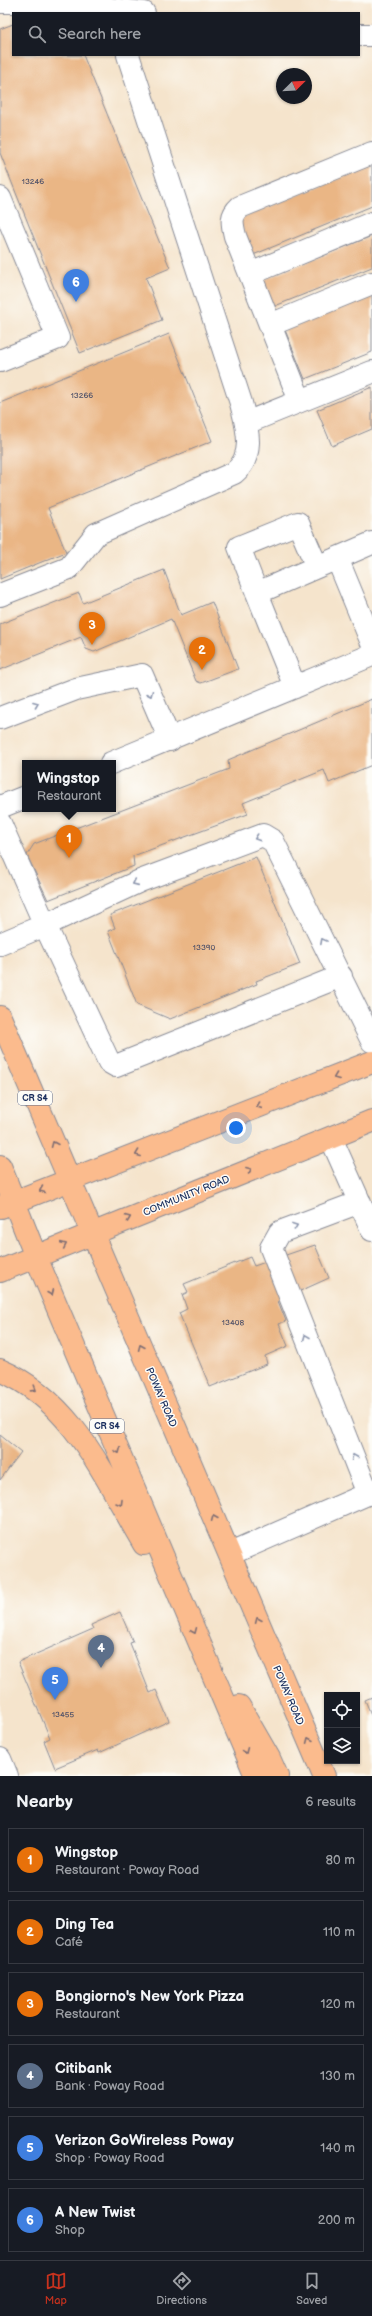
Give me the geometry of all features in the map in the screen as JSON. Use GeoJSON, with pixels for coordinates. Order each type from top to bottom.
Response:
{"type":"FeatureCollection","features":[{"type":"Feature","properties":{"kind":"main road","name":"POWAY ROAD"},"geometry":{"type":"LineString","coordinates":[[0,1017],[324,1776]]}},
{"type":"Feature","properties":{"kind":"main road"},"geometry":{"type":"LineString","coordinates":[[7,1204],[372,1062]]}},
{"type":"Feature","properties":{"kind":"main road","name":"COMMUNITY ROAD"},"geometry":{"type":"LineString","coordinates":[[0,1271],[92,1232],[372,1121]]}},
{"type":"Feature","properties":{"kind":"main road","name":"CR S4"},"geometry":{"type":"LineString","coordinates":[[0,1166],[7,1204],[36,1257],[256,1776]]}},
{"type":"Feature","properties":{"kind":"main road"},"geometry":{"type":"LineString","coordinates":[[0,1370],[39,1392],[63,1414],[93,1452],[152,1558],[178,1595]]}},
{"type":"Feature","properties":{"kind":"main road"},"geometry":{"type":"LineString","coordinates":[[206,1661],[236,1702],[270,1758],[277,1776]]}},
{"type":"Feature","properties":{"kind":"lane"},"geometry":{"type":"LineString","coordinates":[[0,2],[49,2],[129,12]]}},
{"type":"Feature","properties":{"kind":"lane"},"geometry":{"type":"LineString","coordinates":[[360,35],[372,35]]}},
{"type":"Feature","properties":{"kind":"lane"},"geometry":{"type":"LineString","coordinates":[[0,595],[69,568],[96,534],[234,473],[242,467],[246,457],[249,441],[246,423],[128,56]]}},
{"type":"Feature","properties":{"kind":"lane"},"geometry":{"type":"LineString","coordinates":[[300,401],[235,236],[231,222],[234,213],[240,206],[372,153]]}},
{"type":"Feature","properties":{"kind":"lane"},"geometry":{"type":"LineString","coordinates":[[0,198],[58,338],[0,361]]}},
{"type":"Feature","properties":{"kind":"lane"},"geometry":{"type":"LineString","coordinates":[[250,274],[372,223]]}},
{"type":"Feature","properties":{"kind":"lane"},"geometry":{"type":"LineString","coordinates":[[270,325],[372,283]]}},
{"type":"Feature","properties":{"kind":"lane"},"geometry":{"type":"LineString","coordinates":[[246,423],[372,372]]}},
{"type":"Feature","properties":{"kind":"lane"},"geometry":{"type":"LineString","coordinates":[[295,687],[239,547],[298,523],[317,567]]}},
{"type":"Feature","properties":{"kind":"lane"},"geometry":{"type":"LineString","coordinates":[[257,592],[372,543]]}},
{"type":"Feature","properties":{"kind":"lane"},"geometry":{"type":"LineString","coordinates":[[337,558],[372,643]]}},
{"type":"Feature","properties":{"kind":"lane"},"geometry":{"type":"LineString","coordinates":[[116,761],[170,740],[372,655]]}},
{"type":"Feature","properties":{"kind":"lane"},"geometry":{"type":"LineString","coordinates":[[0,718],[76,689],[142,675],[170,740]]}},
{"type":"Feature","properties":{"kind":"lane"},"geometry":{"type":"LineString","coordinates":[[0,807],[22,798]]}},
{"type":"Feature","properties":{"kind":"lane"},"geometry":{"type":"LineString","coordinates":[[0,823],[45,925],[109,1062],[116,1066],[341,976]]}},
{"type":"Feature","properties":{"kind":"lane"},"geometry":{"type":"LineString","coordinates":[[0,944],[140,881],[263,835],[273,841],[372,1040]]}},
{"type":"Feature","properties":{"kind":"lane"},"geometry":{"type":"LineString","coordinates":[[331,1138],[372,1230]]}},
{"type":"Feature","properties":{"kind":"lane"},"geometry":{"type":"LineString","coordinates":[[230,1554],[370,1493],[271,1248],[280,1232],[360,1202]]}},
{"type":"Feature","properties":{"kind":"lane"},"geometry":{"type":"LineString","coordinates":[[0,1759],[7,1776]]}},
{"type":"Feature","properties":{"kind":"building"},"geometry":{"type":"Polygon","coordinates":[[[12,24],[12,56],[83,56],[170,268],[146,278],[162,320],[80,353],[0,153],[0,29],[12,24]]]}},
{"type":"Feature","properties":{"kind":"building"},"geometry":{"type":"Polygon","coordinates":[[[372,165],[372,206],[253,255],[238,219],[372,165]]]}},
{"type":"Feature","properties":{"kind":"building"},"geometry":{"type":"Polygon","coordinates":[[[372,236],[372,267],[270,308],[260,281],[372,236]]]}},
{"type":"Feature","properties":{"kind":"building"},"geometry":{"type":"Polygon","coordinates":[[[372,295],[372,352],[305,379],[285,330],[372,295]]]}},
{"type":"Feature","properties":{"kind":"building"},"geometry":{"type":"Polygon","coordinates":[[[169,334],[212,441],[48,508],[66,552],[0,579],[0,403],[169,334]]]}},
{"type":"Feature","properties":{"kind":"building"},"geometry":{"type":"Polygon","coordinates":[[[372,387],[372,429],[332,446],[317,410],[372,387]]]}},
{"type":"Feature","properties":{"kind":"building"},"geometry":{"type":"Polygon","coordinates":[[[164,570],[181,615],[212,602],[238,669],[201,683],[196,681],[171,619],[94,652],[86,649],[81,637],[0,670],[0,624],[79,593],[83,603],[164,570]]]}},
{"type":"Feature","properties":{"kind":"building"},"geometry":{"type":"Polygon","coordinates":[[[372,699],[372,765],[329,783],[324,770],[243,803],[248,814],[133,856],[134,866],[48,900],[27,855],[34,844],[229,769],[228,760],[372,699]]]}},
{"type":"Feature","properties":{"kind":"building"},"geometry":{"type":"Polygon","coordinates":[[[256,857],[300,964],[256,981],[257,984],[170,1019],[137,1005],[108,931],[115,928],[110,915],[256,857]]]}},
{"type":"Feature","properties":{"kind":"building"},"geometry":{"type":"Polygon","coordinates":[[[315,1245],[329,1278],[278,1301],[286,1321],[279,1324],[288,1346],[265,1356],[267,1364],[210,1387],[179,1313],[187,1309],[182,1295],[188,1292],[184,1284],[250,1257],[254,1266],[315,1245]]]}},
{"type":"Feature","properties":{"kind":"building"},"geometry":{"type":"Polygon","coordinates":[[[0,1435],[21,1452],[0,1480],[0,1435]]]}},
{"type":"Feature","properties":{"kind":"building"},"geometry":{"type":"Polygon","coordinates":[[[120,1612],[133,1642],[130,1643],[150,1693],[156,1690],[169,1721],[99,1753],[98,1750],[55,1768],[44,1741],[50,1738],[18,1662],[93,1629],[91,1625],[120,1612]]]}},
{"type":"Feature","properties":{"kind":"building"},"geometry":{"type":"Polygon","coordinates":[[[372,1697],[372,1717],[365,1700],[372,1697]]]}},
{"type":"Feature","properties":{"kind":"place","name":"A New Twist"},"geometry":{"type":"Point","coordinates":[76,302]}},
{"type":"Feature","properties":{"kind":"place","name":"Bongiorno's New York Pizza"},"geometry":{"type":"Point","coordinates":[92,645]}},
{"type":"Feature","properties":{"kind":"place","name":"Ding Tea"},"geometry":{"type":"Point","coordinates":[202,670]}},
{"type":"Feature","properties":{"kind":"place","name":"Wingstop"},"geometry":{"type":"Point","coordinates":[69,858]}},
{"type":"Feature","properties":{"kind":"place","name":"Citibank"},"geometry":{"type":"Point","coordinates":[101,1668]}},
{"type":"Feature","properties":{"kind":"place","name":"Verizon GoWireless Poway"},"geometry":{"type":"Point","coordinates":[55,1700]}}]}
